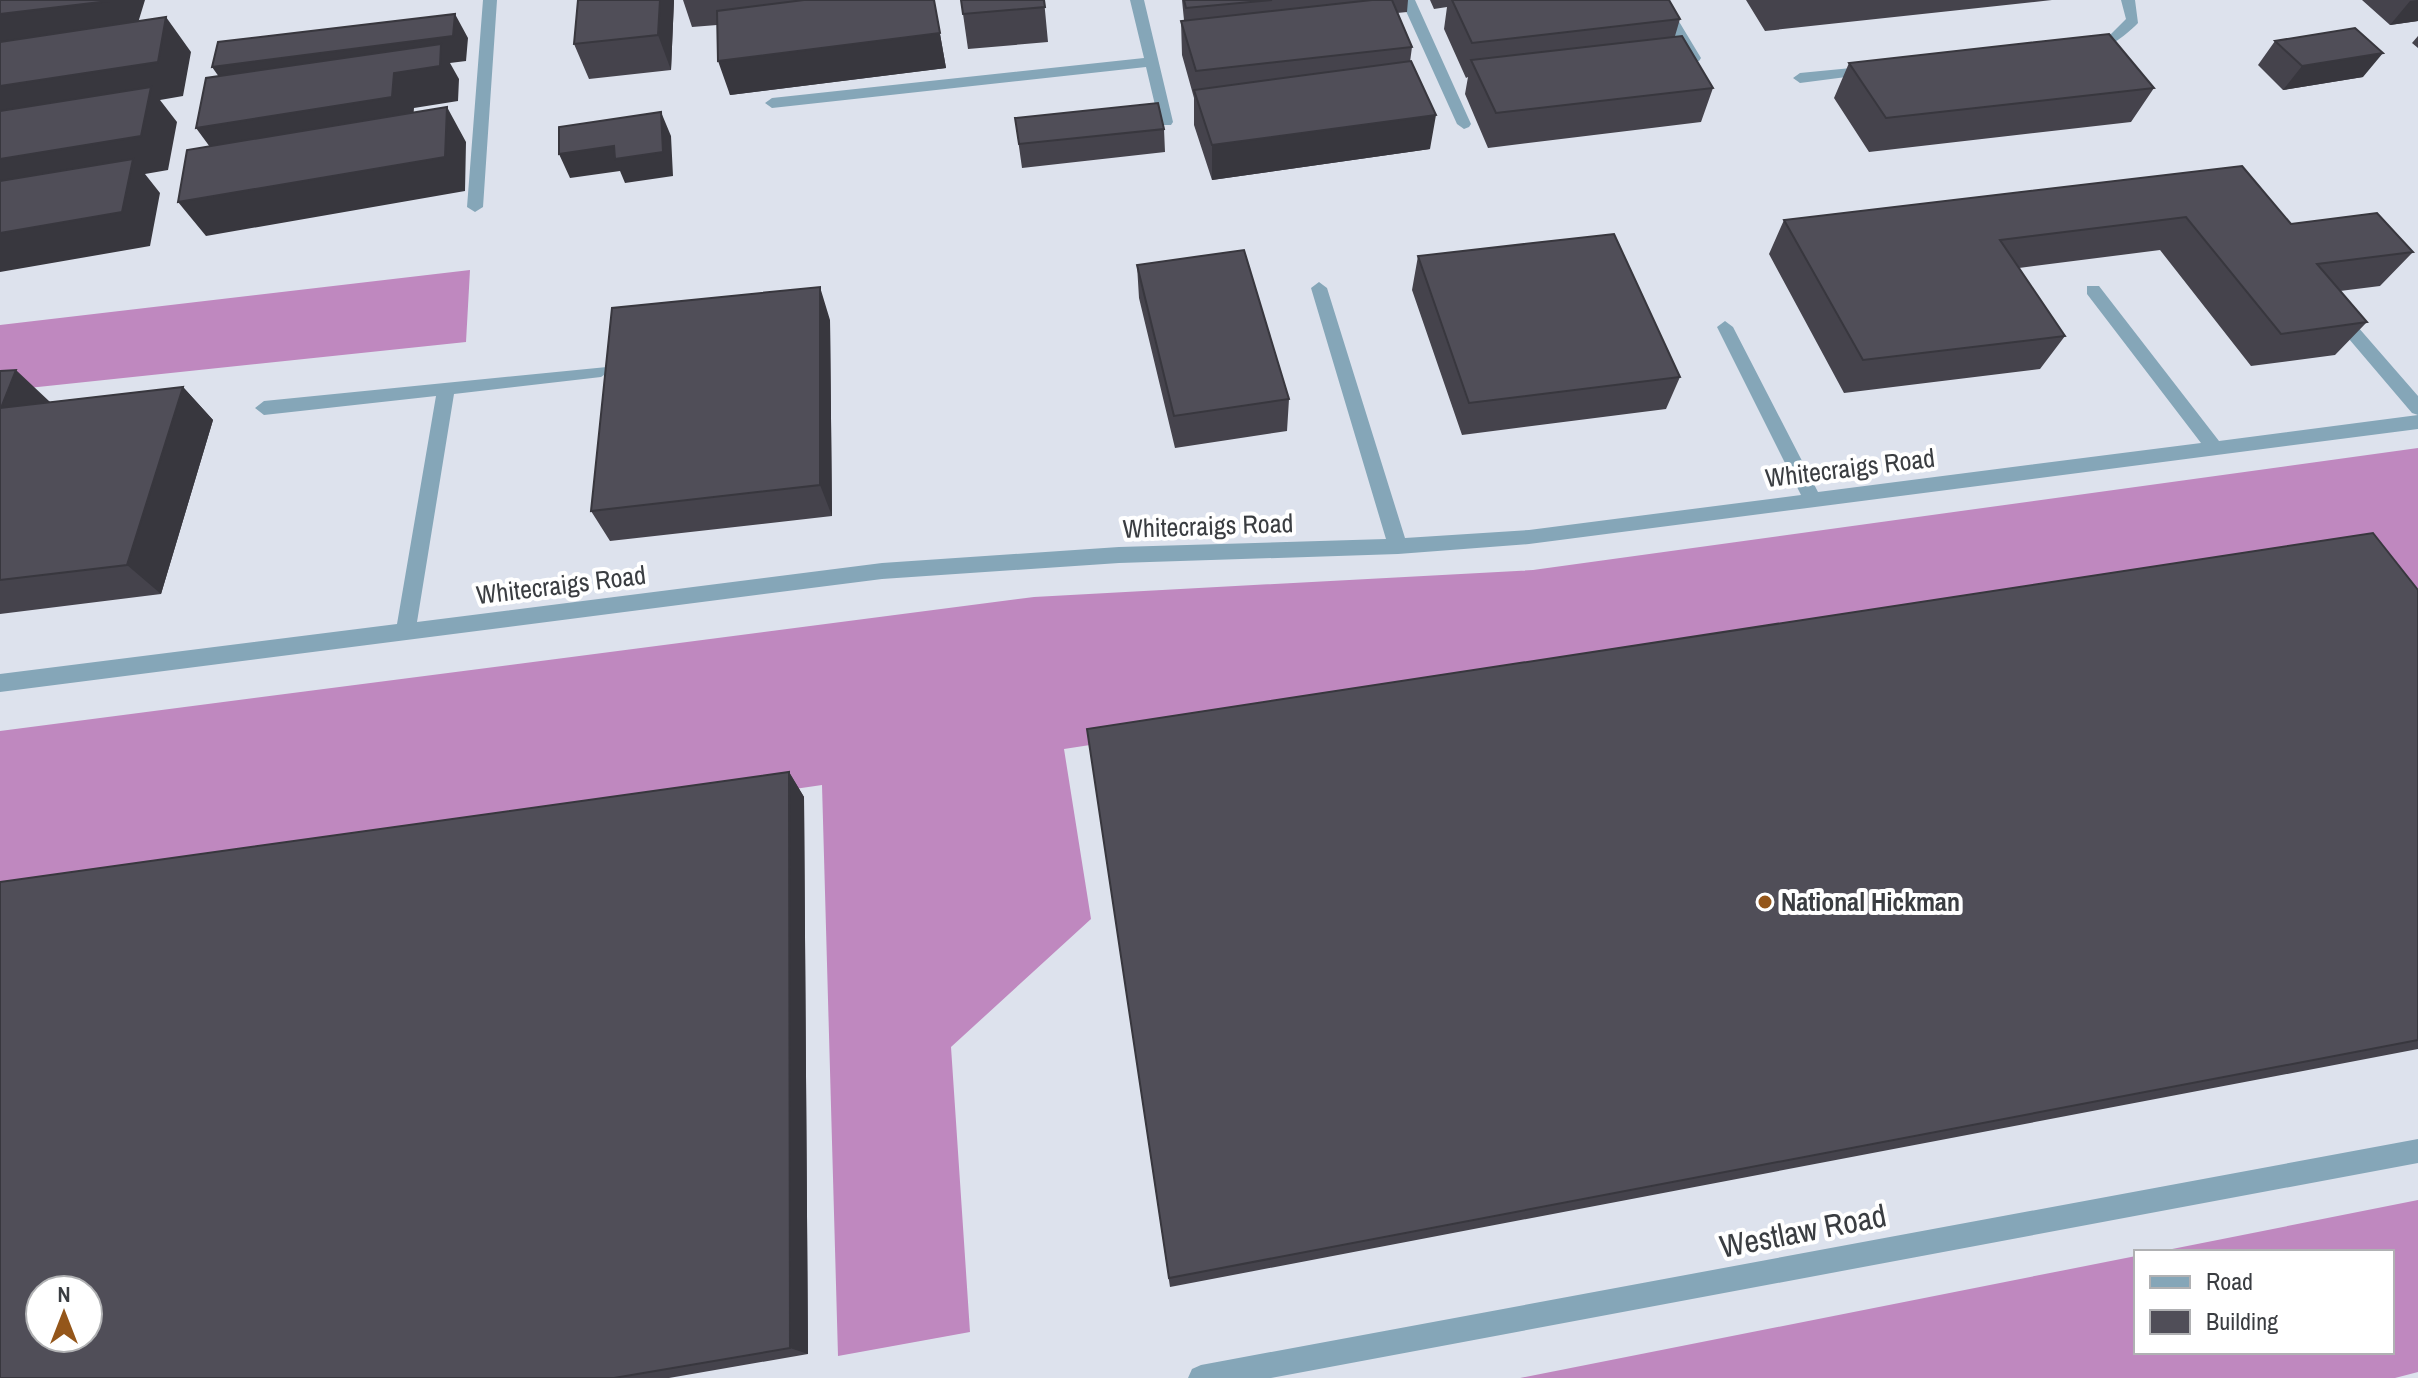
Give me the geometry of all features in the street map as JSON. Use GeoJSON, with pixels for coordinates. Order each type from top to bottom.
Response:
{"type":"FeatureCollection","features":[{"type":"Feature","properties":{"kind":"street"},"geometry":{"type":"LineString","coordinates":[[475,207],[490,0]]}},
{"type":"Feature","properties":{"kind":"street"},"geometry":{"type":"LineString","coordinates":[[1137,0],[1166,122]]}},
{"type":"Feature","properties":{"kind":"street"},"geometry":{"type":"LineString","coordinates":[[1408,0],[1464,124]]}},
{"type":"Feature","properties":{"kind":"street"},"geometry":{"type":"LineString","coordinates":[[1659,0],[1706,78]]}},
{"type":"Feature","properties":{"kind":"street"},"geometry":{"type":"LineString","coordinates":[[2075,49],[2116,37],[2133,20],[2128,0]]}},
{"type":"Feature","properties":{"kind":"street"},"geometry":{"type":"LineString","coordinates":[[772,103],[1152,62]]}},
{"type":"Feature","properties":{"kind":"street"},"geometry":{"type":"LineString","coordinates":[[1800,78],[1891,68]]}},
{"type":"Feature","properties":{"kind":"street"},"geometry":{"type":"LineString","coordinates":[[1319,288],[1398,546]]}},
{"type":"Feature","properties":{"kind":"street"},"geometry":{"type":"LineString","coordinates":[[2093,290],[2214,447]]}},
{"type":"Feature","properties":{"kind":"street"},"geometry":{"type":"LineString","coordinates":[[2325,300],[2418,408]]}},
{"type":"Feature","properties":{"kind":"street"},"geometry":{"type":"LineString","coordinates":[[1725,327],[1812,499]]}},
{"type":"Feature","properties":{"kind":"street"},"geometry":{"type":"LineString","coordinates":[[264,408],[601,371]]}},
{"type":"Feature","properties":{"kind":"street"},"geometry":{"type":"LineString","coordinates":[[406,631],[446,388]]}},
{"type":"Feature","properties":{"kind":"street","name":"Whitecraigs Road"},"geometry":{"type":"LineString","coordinates":[[0,683],[882,571],[1119,555],[1398,546],[1529,537],[2418,422]]}},
{"type":"Feature","properties":{"kind":"street","name":"Westlaw Road"},"geometry":{"type":"LineString","coordinates":[[1201,1378],[2418,1151]]}},
{"type":"Feature","properties":{"kind":"shaded area"},"geometry":{"type":"Polygon","coordinates":[[[470,270],[466,342],[0,391],[0,325],[470,270]]]}},
{"type":"Feature","properties":{"kind":"shaded area"},"geometry":{"type":"Polygon","coordinates":[[[2418,448],[2418,656],[2336,553],[1064,749],[1091,919],[951,1047],[970,1332],[838,1356],[822,785],[0,905],[0,731],[1034,597],[1533,570],[2418,448]]]}},
{"type":"Feature","properties":{"kind":"shaded area"},"geometry":{"type":"Polygon","coordinates":[[[2418,1200],[2418,1372],[2395,1378],[1520,1378],[2134,1256],[2134,1354],[2394,1354],[2394,1250],[2167,1250],[2418,1200]]]}},
{"type":"Feature","properties":{"kind":"building"},"geometry":{"type":"Polygon","coordinates":[[[0,0],[109,0],[109,1],[0,14],[0,0]]]}},
{"type":"Feature","properties":{"kind":"building"},"geometry":{"type":"Polygon","coordinates":[[[578,0],[660,0],[658,35],[574,44],[578,0]]]}},
{"type":"Feature","properties":{"kind":"building"},"geometry":{"type":"Polygon","coordinates":[[[804,0],[934,0],[940,33],[718,61],[717,11],[804,0]]]}},
{"type":"Feature","properties":{"kind":"building"},"geometry":{"type":"Polygon","coordinates":[[[961,0],[1044,0],[1045,7],[963,14],[961,0]]]}},
{"type":"Feature","properties":{"kind":"building"},"geometry":{"type":"Polygon","coordinates":[[[1184,0],[1272,0],[1186,8],[1184,0]]]}},
{"type":"Feature","properties":{"kind":"building"},"geometry":{"type":"Polygon","coordinates":[[[1392,0],[1412,47],[1196,71],[1181,21],[1392,0]]]}},
{"type":"Feature","properties":{"kind":"building"},"geometry":{"type":"Polygon","coordinates":[[[1452,0],[1669,0],[1680,19],[1472,43],[1452,0]]]}},
{"type":"Feature","properties":{"kind":"building"},"geometry":{"type":"Polygon","coordinates":[[[455,14],[453,36],[212,67],[218,42],[455,14]]]}},
{"type":"Feature","properties":{"kind":"building"},"geometry":{"type":"Polygon","coordinates":[[[166,17],[158,62],[0,86],[0,42],[166,17]]]}},
{"type":"Feature","properties":{"kind":"building"},"geometry":{"type":"Polygon","coordinates":[[[2355,28],[2383,53],[2302,66],[2275,41],[2355,28]]]}},
{"type":"Feature","properties":{"kind":"building"},"geometry":{"type":"Polygon","coordinates":[[[2109,34],[2154,88],[1886,118],[1849,63],[2109,34]]]}},
{"type":"Feature","properties":{"kind":"building"},"geometry":{"type":"Polygon","coordinates":[[[1682,36],[1713,88],[1496,113],[1471,60],[1682,36]]]}},
{"type":"Feature","properties":{"kind":"building"},"geometry":{"type":"Polygon","coordinates":[[[441,44],[440,66],[394,73],[392,97],[196,128],[206,78],[441,44]]]}},
{"type":"Feature","properties":{"kind":"building"},"geometry":{"type":"Polygon","coordinates":[[[1411,61],[1436,115],[1212,145],[1194,90],[1411,61]]]}},
{"type":"Feature","properties":{"kind":"building"},"geometry":{"type":"Polygon","coordinates":[[[151,87],[141,136],[0,159],[0,111],[151,87]]]}},
{"type":"Feature","properties":{"kind":"building"},"geometry":{"type":"Polygon","coordinates":[[[1158,103],[1164,129],[1019,144],[1015,118],[1158,103]]]}},
{"type":"Feature","properties":{"kind":"building"},"geometry":{"type":"Polygon","coordinates":[[[447,107],[445,157],[178,202],[187,150],[447,107]]]}},
{"type":"Feature","properties":{"kind":"building"},"geometry":{"type":"Polygon","coordinates":[[[661,112],[663,152],[615,159],[614,146],[559,154],[559,127],[661,112]]]}},
{"type":"Feature","properties":{"kind":"building"},"geometry":{"type":"Polygon","coordinates":[[[133,159],[122,212],[0,233],[0,181],[133,159]]]}},
{"type":"Feature","properties":{"kind":"building"},"geometry":{"type":"Polygon","coordinates":[[[2242,166],[2291,224],[2377,213],[2413,252],[2317,264],[2367,322],[2281,334],[2186,217],[2000,240],[2065,336],[1863,360],[1784,220],[2242,166]]]}},
{"type":"Feature","properties":{"kind":"building"},"geometry":{"type":"Polygon","coordinates":[[[1614,234],[1680,377],[1469,403],[1418,256],[1614,234]]]}},
{"type":"Feature","properties":{"kind":"building"},"geometry":{"type":"Polygon","coordinates":[[[1244,250],[1289,399],[1174,416],[1137,265],[1244,250]]]}},
{"type":"Feature","properties":{"kind":"building"},"geometry":{"type":"Polygon","coordinates":[[[820,287],[820,485],[591,511],[612,308],[820,287]]]}},
{"type":"Feature","properties":{"kind":"building"},"geometry":{"type":"Polygon","coordinates":[[[16,370],[1,408],[183,387],[127,565],[0,580],[0,371],[16,370]]]}},
{"type":"Feature","properties":{"kind":"building","name":"National Hickman"},"geometry":{"type":"Polygon","coordinates":[[[2373,533],[2418,590],[2418,1040],[1169,1278],[1087,729],[2373,533]]]}},
{"type":"Feature","properties":{"kind":"building"},"geometry":{"type":"Polygon","coordinates":[[[789,772],[790,1348],[614,1378],[0,1378],[0,882],[789,772]]]}},
{"type":"Feature","properties":{"kind":"place","name":"National Hickman"},"geometry":{"type":"Point","coordinates":[1765,902]}}]}
